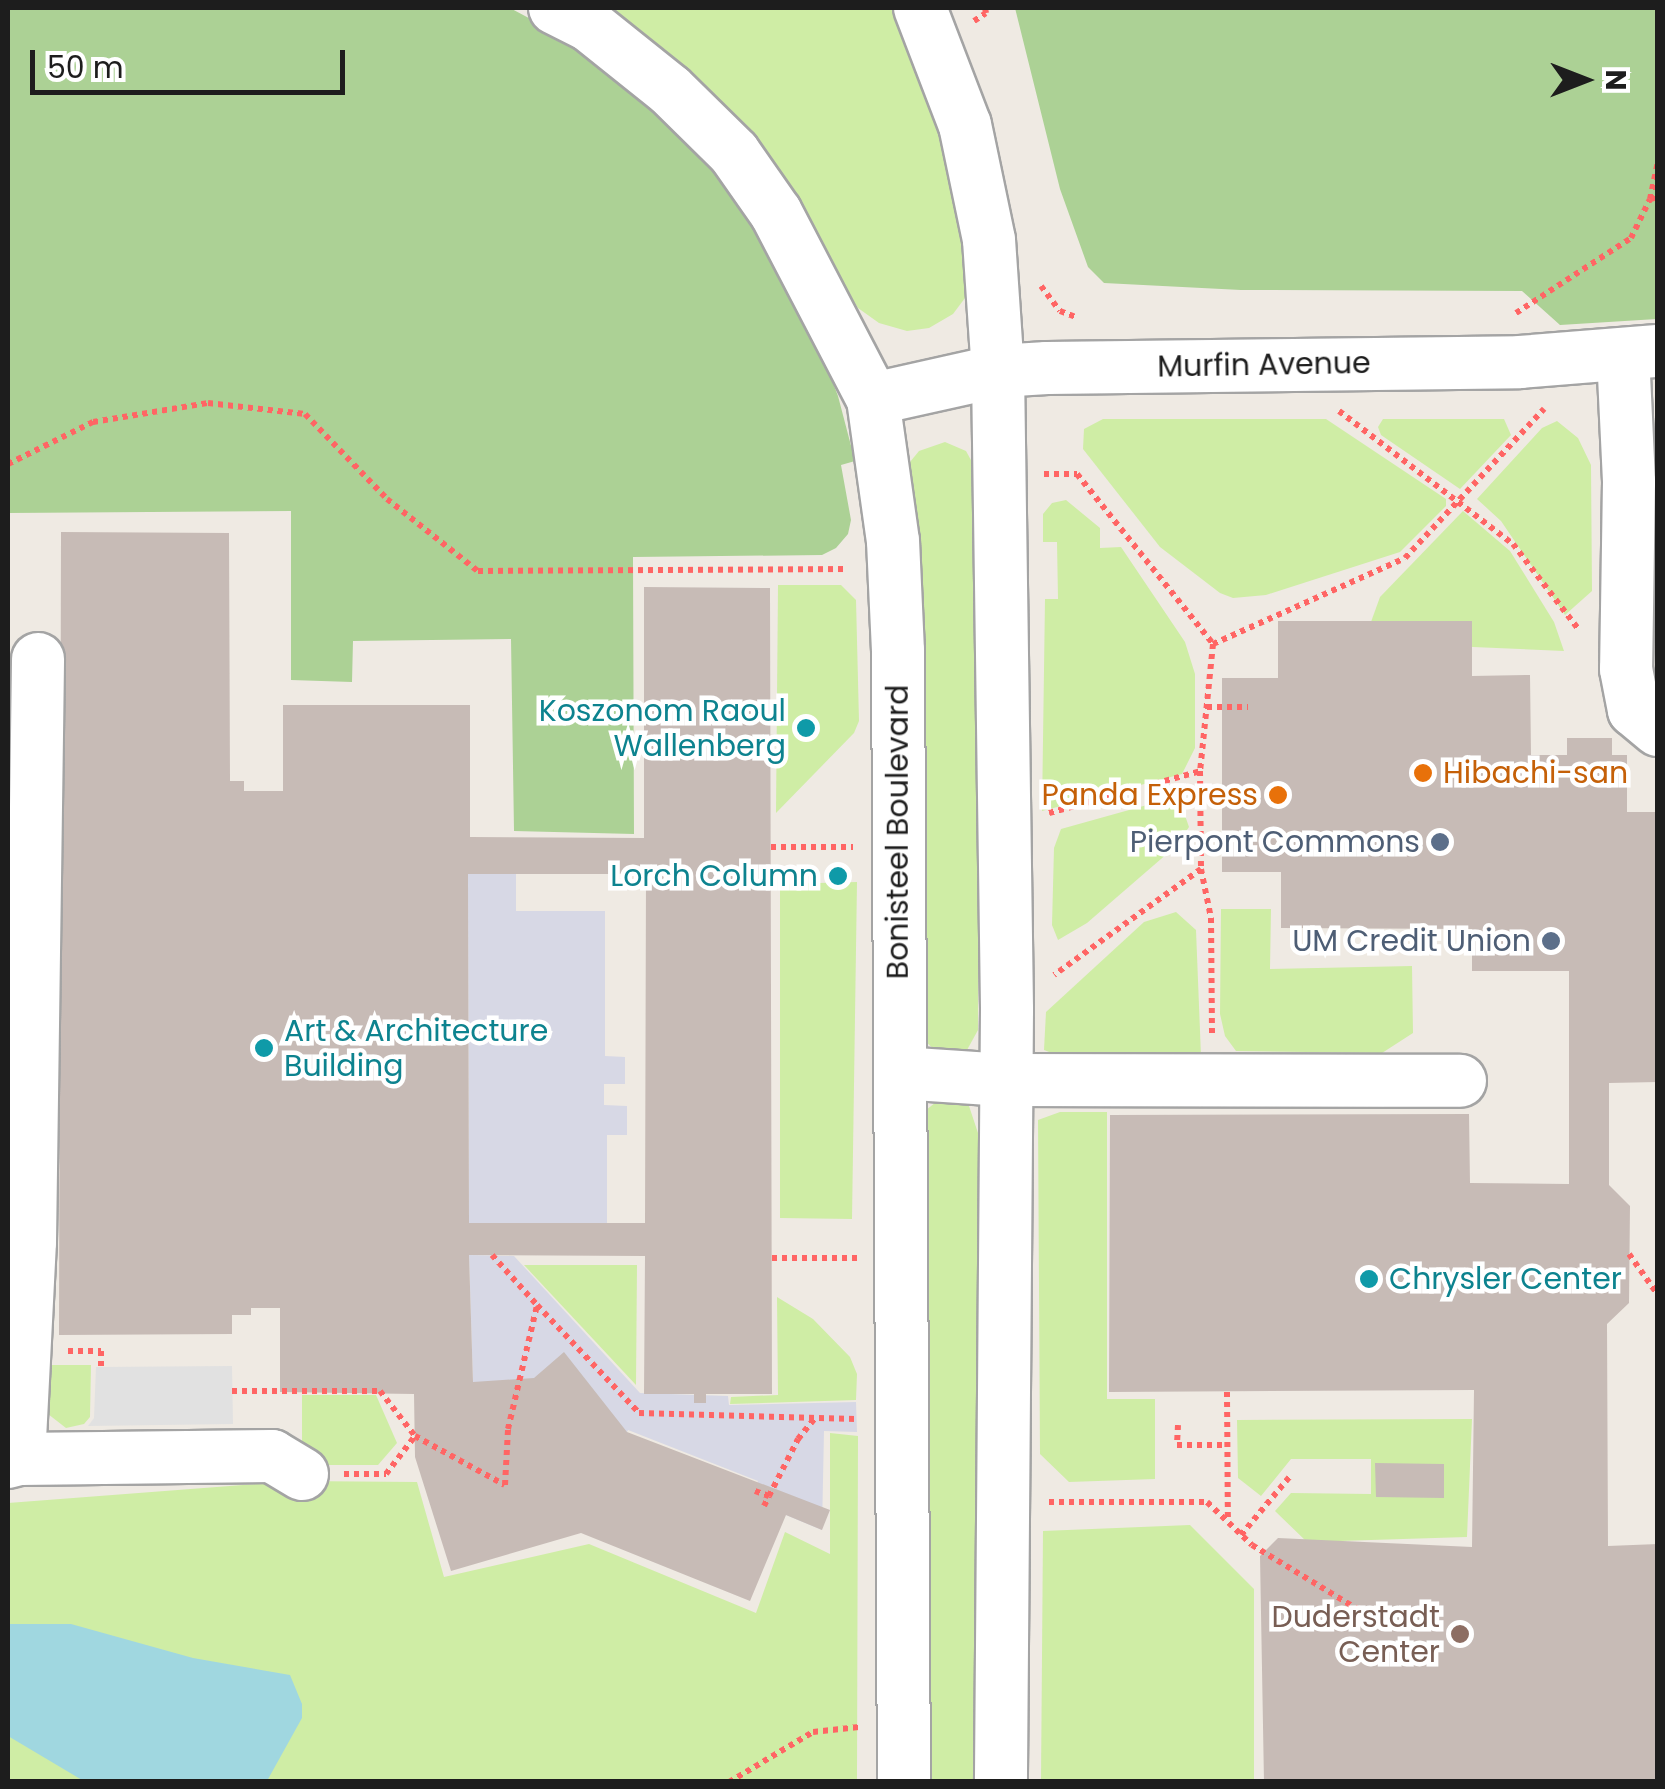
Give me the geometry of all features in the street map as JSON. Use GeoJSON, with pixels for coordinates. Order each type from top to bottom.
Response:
{"type":"FeatureCollection","features":[{"type":"Feature","properties":{"kind":"street","name":"Bonisteel Boulevard"},"geometry":{"type":"LineString","coordinates":[[555,8],[590,26],[670,90],[734,153],[784,228],[873,398],[893,541],[898,651],[904,1782]]}},
{"type":"Feature","properties":{"kind":"street"},"geometry":{"type":"LineString","coordinates":[[920,8],[966,125],[989,240],[998,371],[1005,1080],[1001,1782]]}},
{"type":"Feature","properties":{"kind":"street","name":"Murfin Avenue"},"geometry":{"type":"LineString","coordinates":[[873,398],[998,371],[1520,362],[1640,353]]}},
{"type":"Feature","properties":{"kind":"street"},"geometry":{"type":"LineString","coordinates":[[1640,353],[1643,481],[1626,669],[1634,710],[1658,730]]}},
{"type":"Feature","properties":{"kind":"street"},"geometry":{"type":"LineString","coordinates":[[38,659],[30,1242],[13,1460],[272,1456],[302,1474]]}},
{"type":"Feature","properties":{"kind":"street"},"geometry":{"type":"LineString","coordinates":[[900,1074],[1005,1080],[1460,1081]]}},
{"type":"Feature","properties":{"kind":"path"},"geometry":{"type":"LineString","coordinates":[[976,40],[970,23],[986,13],[985,8]]}},
{"type":"Feature","properties":{"kind":"path"},"geometry":{"type":"LineString","coordinates":[[1502,313],[1519,312],[1632,238],[1654,198],[1658,162]]}},
{"type":"Feature","properties":{"kind":"path"},"geometry":{"type":"LineString","coordinates":[[1039,282],[1047,300],[1060,311],[1075,318],[1093,317]]}},
{"type":"Feature","properties":{"kind":"path"},"geometry":{"type":"LineString","coordinates":[[8,464],[93,422],[208,403],[305,414],[388,499],[478,570],[864,568]]}},
{"type":"Feature","properties":{"kind":"path"},"geometry":{"type":"LineString","coordinates":[[1213,644],[1404,558],[1544,409]]}},
{"type":"Feature","properties":{"kind":"path"},"geometry":{"type":"LineString","coordinates":[[1338,410],[1513,544],[1586,640]]}},
{"type":"Feature","properties":{"kind":"path"},"geometry":{"type":"LineString","coordinates":[[1037,474],[1077,474],[1213,644],[1200,771],[1202,869],[1211,918],[1212,1050]]}},
{"type":"Feature","properties":{"kind":"path"},"geometry":{"type":"LineString","coordinates":[[1207,708],[1248,708]]}},
{"type":"Feature","properties":{"kind":"path"},"geometry":{"type":"LineString","coordinates":[[1033,817],[1200,771]]}},
{"type":"Feature","properties":{"kind":"path"},"geometry":{"type":"LineString","coordinates":[[771,848],[869,848]]}},
{"type":"Feature","properties":{"kind":"path"},"geometry":{"type":"LineString","coordinates":[[1048,980],[1202,869]]}},
{"type":"Feature","properties":{"kind":"path"},"geometry":{"type":"LineString","coordinates":[[1630,1254],[1658,1295]]}},
{"type":"Feature","properties":{"kind":"path"},"geometry":{"type":"LineString","coordinates":[[492,1255],[639,1414],[867,1418]]}},
{"type":"Feature","properties":{"kind":"path"},"geometry":{"type":"LineString","coordinates":[[772,1258],[868,1258]]}},
{"type":"Feature","properties":{"kind":"path"},"geometry":{"type":"LineString","coordinates":[[232,1390],[380,1390],[415,1436],[506,1486],[508,1429],[537,1304]]}},
{"type":"Feature","properties":{"kind":"path"},"geometry":{"type":"LineString","coordinates":[[1226,1392],[1228,1522]]}},
{"type":"Feature","properties":{"kind":"path"},"geometry":{"type":"LineString","coordinates":[[764,1506],[798,1439],[815,1418]]}},
{"type":"Feature","properties":{"kind":"path"},"geometry":{"type":"LineString","coordinates":[[1178,1425],[1177,1445],[1227,1445]]}},
{"type":"Feature","properties":{"kind":"path"},"geometry":{"type":"LineString","coordinates":[[302,1474],[386,1474],[415,1436]]}},
{"type":"Feature","properties":{"kind":"path"},"geometry":{"type":"LineString","coordinates":[[1240,1535],[1291,1475]]}},
{"type":"Feature","properties":{"kind":"path"},"geometry":{"type":"LineString","coordinates":[[755,1491],[769,1496]]}},
{"type":"Feature","properties":{"kind":"path"},"geometry":{"type":"LineString","coordinates":[[1033,1502],[1207,1502],[1240,1535],[1362,1612]]}},
{"type":"Feature","properties":{"kind":"path"},"geometry":{"type":"LineString","coordinates":[[729,1782],[812,1732],[870,1726]]}},
{"type":"Feature","properties":{"kind":"green space"},"geometry":{"type":"Polygon","coordinates":[[[8,8],[510,8],[570,40],[626,80],[732,187],[812,328],[838,396],[855,461],[841,465],[851,520],[848,534],[836,548],[822,555],[633,557],[634,834],[514,831],[511,639],[353,641],[352,682],[291,680],[291,511],[8,513],[8,8]]]}},
{"type":"Feature","properties":{"kind":"green space"},"geometry":{"type":"Polygon","coordinates":[[[603,8],[898,8],[960,180],[968,294],[953,314],[929,328],[907,331],[879,323],[858,308],[841,282],[603,8]]]}},
{"type":"Feature","properties":{"kind":"green space"},"geometry":{"type":"Polygon","coordinates":[[[1015,8],[1657,8],[1657,319],[1560,325],[1522,291],[1241,290],[1104,283],[1088,267],[1060,189],[1015,8]]]}},
{"type":"Feature","properties":{"kind":"green space"},"geometry":{"type":"Polygon","coordinates":[[[1103,419],[1326,419],[1446,499],[1446,506],[1400,552],[1266,595],[1233,598],[1220,593],[1160,547],[1083,449],[1084,429],[1103,419]]]}},
{"type":"Feature","properties":{"kind":"green space"},"geometry":{"type":"Polygon","coordinates":[[[1383,419],[1504,419],[1511,435],[1460,489],[1381,435],[1378,427],[1383,419]]]}},
{"type":"Feature","properties":{"kind":"green space"},"geometry":{"type":"Polygon","coordinates":[[[1557,421],[1578,438],[1591,465],[1592,591],[1565,615],[1501,521],[1477,499],[1542,428],[1557,421]]]}},
{"type":"Feature","properties":{"kind":"green space"},"geometry":{"type":"Polygon","coordinates":[[[945,442],[966,451],[972,462],[979,644],[978,1030],[967,1050],[953,1054],[937,1052],[925,1041],[908,477],[910,462],[919,451],[945,442]]]}},
{"type":"Feature","properties":{"kind":"green space"},"geometry":{"type":"Polygon","coordinates":[[[1066,500],[1100,528],[1100,548],[1121,547],[1185,642],[1195,674],[1195,748],[1182,774],[1042,811],[1045,599],[1058,599],[1057,542],[1043,542],[1043,514],[1052,503],[1066,500]]]}},
{"type":"Feature","properties":{"kind":"green space"},"geometry":{"type":"Polygon","coordinates":[[[1463,511],[1510,551],[1554,622],[1564,651],[1473,647],[1367,633],[1380,597],[1463,511]]]}},
{"type":"Feature","properties":{"kind":"green space"},"geometry":{"type":"Polygon","coordinates":[[[778,585],[841,585],[856,600],[859,721],[854,733],[776,813],[778,585]]]}},
{"type":"Feature","properties":{"kind":"green space"},"geometry":{"type":"Polygon","coordinates":[[[1172,798],[1181,804],[1189,827],[1176,846],[1087,923],[1058,940],[1052,925],[1054,848],[1061,829],[1172,798]]]}},
{"type":"Feature","properties":{"kind":"green space"},"geometry":{"type":"Polygon","coordinates":[[[857,882],[852,1219],[780,1218],[780,884],[857,882]]]}},
{"type":"Feature","properties":{"kind":"green space"},"geometry":{"type":"Polygon","coordinates":[[[1221,909],[1271,909],[1270,969],[1412,966],[1413,1033],[1382,1053],[1236,1051],[1225,1036],[1220,1014],[1221,909]]]}},
{"type":"Feature","properties":{"kind":"green space"},"geometry":{"type":"Polygon","coordinates":[[[1176,912],[1196,930],[1201,1056],[1057,1055],[1044,1050],[1046,1012],[1144,922],[1176,912]]]}},
{"type":"Feature","properties":{"kind":"green space"},"geometry":{"type":"Polygon","coordinates":[[[940,1099],[968,1103],[978,1133],[979,1781],[922,1781],[926,1110],[940,1099]]]}},
{"type":"Feature","properties":{"kind":"green space"},"geometry":{"type":"Polygon","coordinates":[[[1060,1112],[1107,1112],[1107,1399],[1155,1399],[1155,1479],[1069,1482],[1040,1454],[1038,1120],[1060,1112]]]}},
{"type":"Feature","properties":{"kind":"green space"},"geometry":{"type":"Polygon","coordinates":[[[524,1265],[637,1265],[636,1385],[524,1265]]]}},
{"type":"Feature","properties":{"kind":"green space"},"geometry":{"type":"Polygon","coordinates":[[[777,1297],[813,1319],[850,1357],[857,1374],[856,1400],[730,1404],[731,1397],[778,1395],[777,1297]]]}},
{"type":"Feature","properties":{"kind":"green space"},"geometry":{"type":"Polygon","coordinates":[[[43,1365],[91,1365],[90,1417],[84,1424],[66,1428],[48,1414],[43,1400],[43,1365]]]}},
{"type":"Feature","properties":{"kind":"green space"},"geometry":{"type":"Polygon","coordinates":[[[302,1395],[376,1395],[397,1443],[378,1465],[302,1465],[302,1395]]]}},
{"type":"Feature","properties":{"kind":"green space"},"geometry":{"type":"Polygon","coordinates":[[[1472,1419],[1467,1537],[1307,1542],[1275,1511],[1291,1493],[1371,1494],[1371,1459],[1291,1459],[1261,1496],[1238,1478],[1237,1420],[1472,1419]]]}},
{"type":"Feature","properties":{"kind":"green space"},"geometry":{"type":"Polygon","coordinates":[[[830,1433],[858,1436],[857,1781],[8,1781],[8,1503],[297,1481],[417,1482],[444,1577],[589,1544],[756,1613],[785,1532],[830,1554],[830,1433]]]}},
{"type":"Feature","properties":{"kind":"green space"},"geometry":{"type":"Polygon","coordinates":[[[1190,1525],[1254,1589],[1254,1781],[1041,1781],[1043,1531],[1190,1525]]]}},
{"type":"Feature","properties":{"kind":"shaded area"},"geometry":{"type":"Polygon","coordinates":[[[468,874],[516,874],[516,911],[605,911],[605,1056],[625,1057],[625,1084],[604,1084],[604,1105],[627,1106],[627,1135],[607,1135],[607,1223],[469,1223],[468,874]]]}},
{"type":"Feature","properties":{"kind":"shaded area"},"geometry":{"type":"Polygon","coordinates":[[[469,1255],[514,1256],[640,1393],[728,1396],[729,1405],[856,1402],[857,1432],[824,1431],[822,1530],[750,1500],[758,1481],[628,1430],[585,1527],[473,1382],[469,1255]]]}},
{"type":"Feature","properties":{"kind":"shaded area"},"geometry":{"type":"Polygon","coordinates":[[[232,1366],[233,1424],[88,1426],[94,1418],[96,1367],[232,1366]]]}},
{"type":"Feature","properties":{"kind":"water"},"geometry":{"type":"Polygon","coordinates":[[[8,1624],[71,1624],[193,1658],[290,1675],[302,1704],[302,1718],[267,1781],[82,1780],[8,1736],[8,1624]]]}},
{"type":"Feature","properties":{"kind":"building","name":"Art & Architecture Building"},"geometry":{"type":"Polygon","coordinates":[[[61,532],[229,533],[230,781],[244,781],[244,791],[283,791],[283,705],[470,705],[470,837],[644,838],[644,587],[770,588],[772,1394],[706,1394],[706,1403],[694,1403],[694,1394],[644,1394],[645,1256],[469,1255],[473,1382],[534,1378],[564,1352],[627,1432],[830,1510],[822,1530],[786,1515],[750,1601],[581,1533],[451,1571],[415,1457],[414,1394],[280,1392],[280,1308],[251,1308],[251,1315],[232,1315],[232,1334],[59,1335],[61,532]],[[468,874],[469,1223],[645,1223],[646,874],[468,874]]]}},
{"type":"Feature","properties":{"kind":"building"},"geometry":{"type":"Polygon","coordinates":[[[1278,621],[1472,621],[1472,676],[1530,675],[1531,755],[1567,755],[1567,738],[1612,738],[1612,755],[1627,755],[1627,812],[1658,812],[1658,1082],[1609,1083],[1609,1185],[1630,1206],[1629,1303],[1607,1324],[1608,1546],[1658,1544],[1658,1782],[1264,1782],[1260,1556],[1278,1538],[1472,1547],[1474,1390],[1109,1392],[1110,1115],[1469,1114],[1470,1183],[1569,1184],[1569,971],[1472,971],[1472,929],[1281,928],[1281,872],[1222,872],[1222,678],[1278,678],[1278,621]]]}},
{"type":"Feature","properties":{"kind":"building"},"geometry":{"type":"Polygon","coordinates":[[[1375,1463],[1444,1464],[1444,1498],[1376,1497],[1375,1463]]]}},
{"type":"Feature","properties":{"kind":"place","name":"Koszonom Raoul Wallenberg"},"geometry":{"type":"Point","coordinates":[806,728]}},
{"type":"Feature","properties":{"kind":"place","name":"Hibachi-san"},"geometry":{"type":"Point","coordinates":[1423,773]}},
{"type":"Feature","properties":{"kind":"place","name":"Panda Express"},"geometry":{"type":"Point","coordinates":[1278,795]}},
{"type":"Feature","properties":{"kind":"place","name":"Pierpont Commons"},"geometry":{"type":"Point","coordinates":[1440,842]}},
{"type":"Feature","properties":{"kind":"place","name":"Lorch Column"},"geometry":{"type":"Point","coordinates":[838,876]}},
{"type":"Feature","properties":{"kind":"place","name":"UM Credit Union"},"geometry":{"type":"Point","coordinates":[1551,941]}},
{"type":"Feature","properties":{"kind":"place","name":"Art & Architecture Building"},"geometry":{"type":"Point","coordinates":[264,1048]}},
{"type":"Feature","properties":{"kind":"place","name":"Chrysler Center"},"geometry":{"type":"Point","coordinates":[1369,1279]}},
{"type":"Feature","properties":{"kind":"place","name":"Duderstadt Center"},"geometry":{"type":"Point","coordinates":[1460,1634]}}]}
